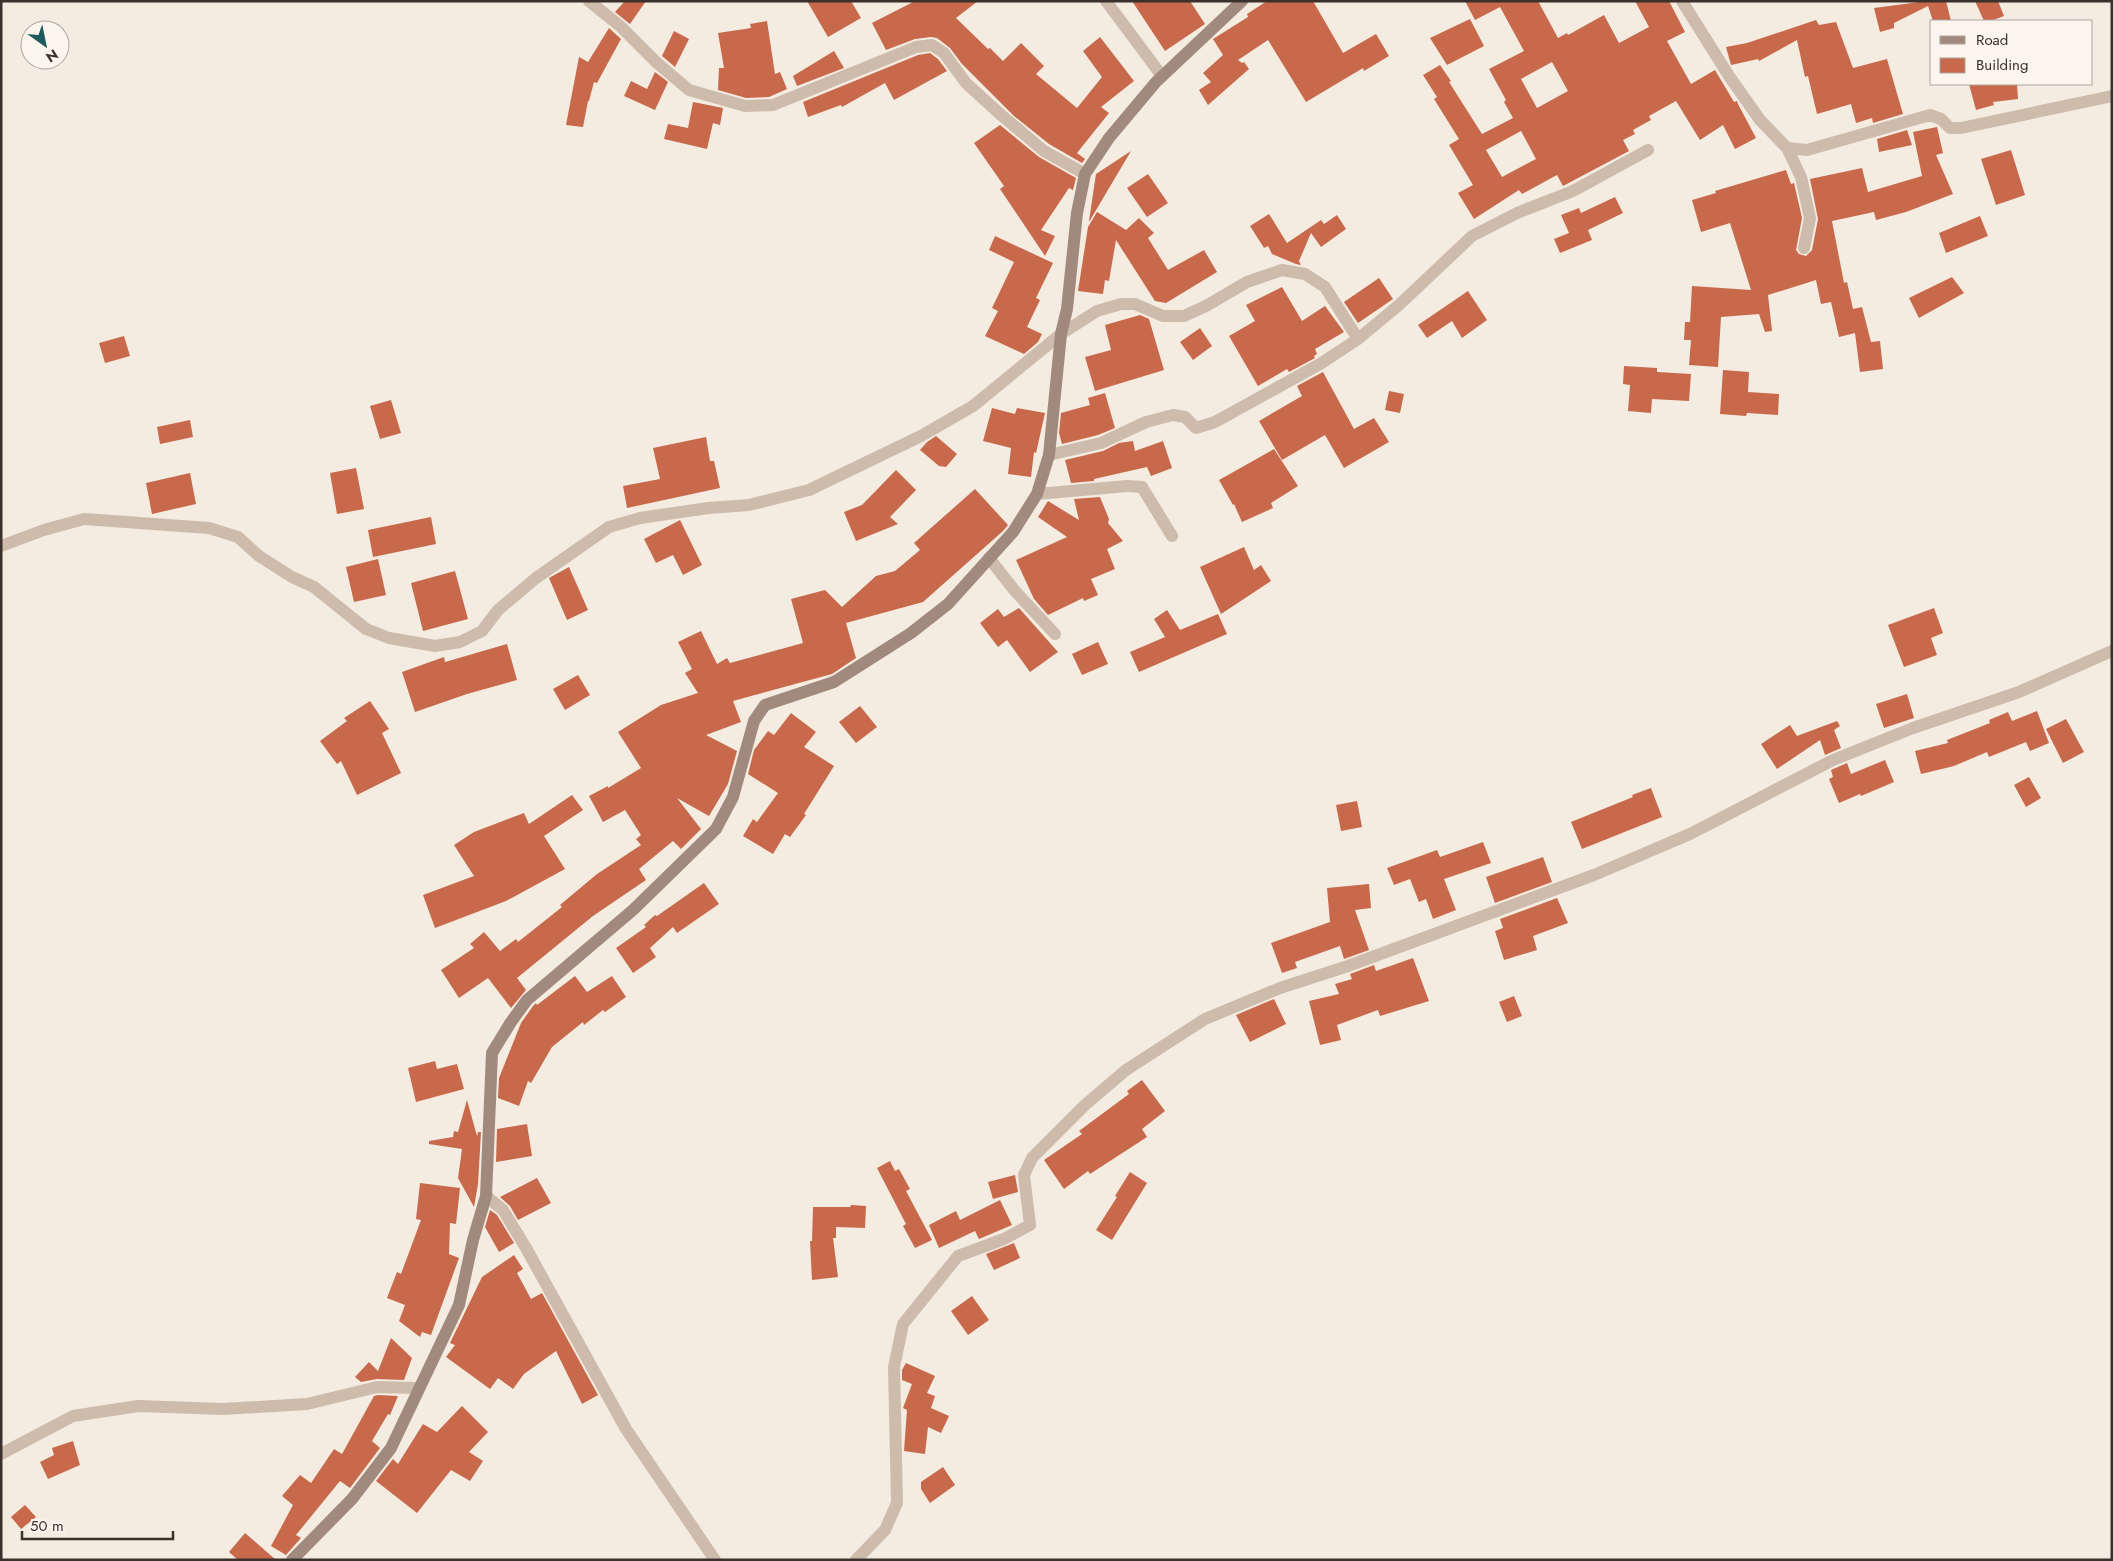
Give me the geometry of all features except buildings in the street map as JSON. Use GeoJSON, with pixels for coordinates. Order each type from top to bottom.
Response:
{"type":"FeatureCollection","features":[{"type":"Feature","properties":{"kind":"street"},"geometry":{"type":"LineString","coordinates":[[589,1],[620,26],[656,62],[689,90],[745,106],[774,105],[916,46],[932,45],[944,54],[966,83],[1000,114],[1044,150],[1085,174]]}},
{"type":"Feature","properties":{"kind":"street"},"geometry":{"type":"LineString","coordinates":[[1106,1],[1162,76]]}},
{"type":"Feature","properties":{"kind":"street"},"geometry":{"type":"LineString","coordinates":[[292,1560],[352,1499],[391,1448],[459,1305],[473,1240],[486,1196],[492,1054],[511,1022],[527,1000],[633,910],[716,829],[733,797],[754,721],[765,705],[834,682],[911,633],[948,604],[1014,532],[1037,494],[1049,455],[1061,334],[1067,309],[1078,214],[1085,174],[1109,138],[1162,76],[1242,1]]}},
{"type":"Feature","properties":{"kind":"street"},"geometry":{"type":"LineString","coordinates":[[1682,1],[1729,76],[1760,120],[1787,148],[1801,178],[1810,218],[1804,248]]}},
{"type":"Feature","properties":{"kind":"street"},"geometry":{"type":"LineString","coordinates":[[1787,148],[1807,150],[1930,115],[1941,119],[1950,128],[1961,128],[2112,96]]}},
{"type":"Feature","properties":{"kind":"street"},"geometry":{"type":"LineString","coordinates":[[1049,455],[1101,443],[1146,422],[1173,415],[1185,417],[1196,428],[1204,426],[1320,364],[1358,339],[1400,305],[1472,236],[1517,213],[1573,191],[1648,150]]}},
{"type":"Feature","properties":{"kind":"street"},"geometry":{"type":"LineString","coordinates":[[1,546],[44,530],[84,519],[209,528],[238,537],[259,556],[292,577],[314,587],[366,629],[389,638],[435,646],[460,642],[482,631],[498,610],[536,578],[609,527],[640,518],[708,508],[749,505],[809,490],[920,436],[973,406],[1061,334],[1097,311],[1121,304],[1135,304],[1163,316],[1184,316],[1206,306],[1247,282],[1282,270],[1306,274],[1325,287],[1358,339]]}},
{"type":"Feature","properties":{"kind":"street"},"geometry":{"type":"LineString","coordinates":[[1037,494],[1126,486],[1142,488],[1172,536]]}},
{"type":"Feature","properties":{"kind":"street"},"geometry":{"type":"LineString","coordinates":[[989,558],[1015,591],[1055,634]]}},
{"type":"Feature","properties":{"kind":"street"},"geometry":{"type":"LineString","coordinates":[[856,1560],[886,1530],[897,1503],[894,1368],[903,1324],[958,1256],[1004,1239],[1030,1225],[1024,1175],[1032,1158],[1085,1105],[1126,1070],[1206,1019],[1280,988],[1348,966],[1594,874],[1690,834],[1832,760],[1913,728],[2019,692],[2112,651]]}},
{"type":"Feature","properties":{"kind":"street"},"geometry":{"type":"LineString","coordinates":[[486,1196],[503,1210],[626,1429],[715,1560]]}},
{"type":"Feature","properties":{"kind":"street"},"geometry":{"type":"LineString","coordinates":[[1,1454],[73,1416],[138,1406],[223,1409],[307,1404],[377,1387],[418,1388]]}}]}
